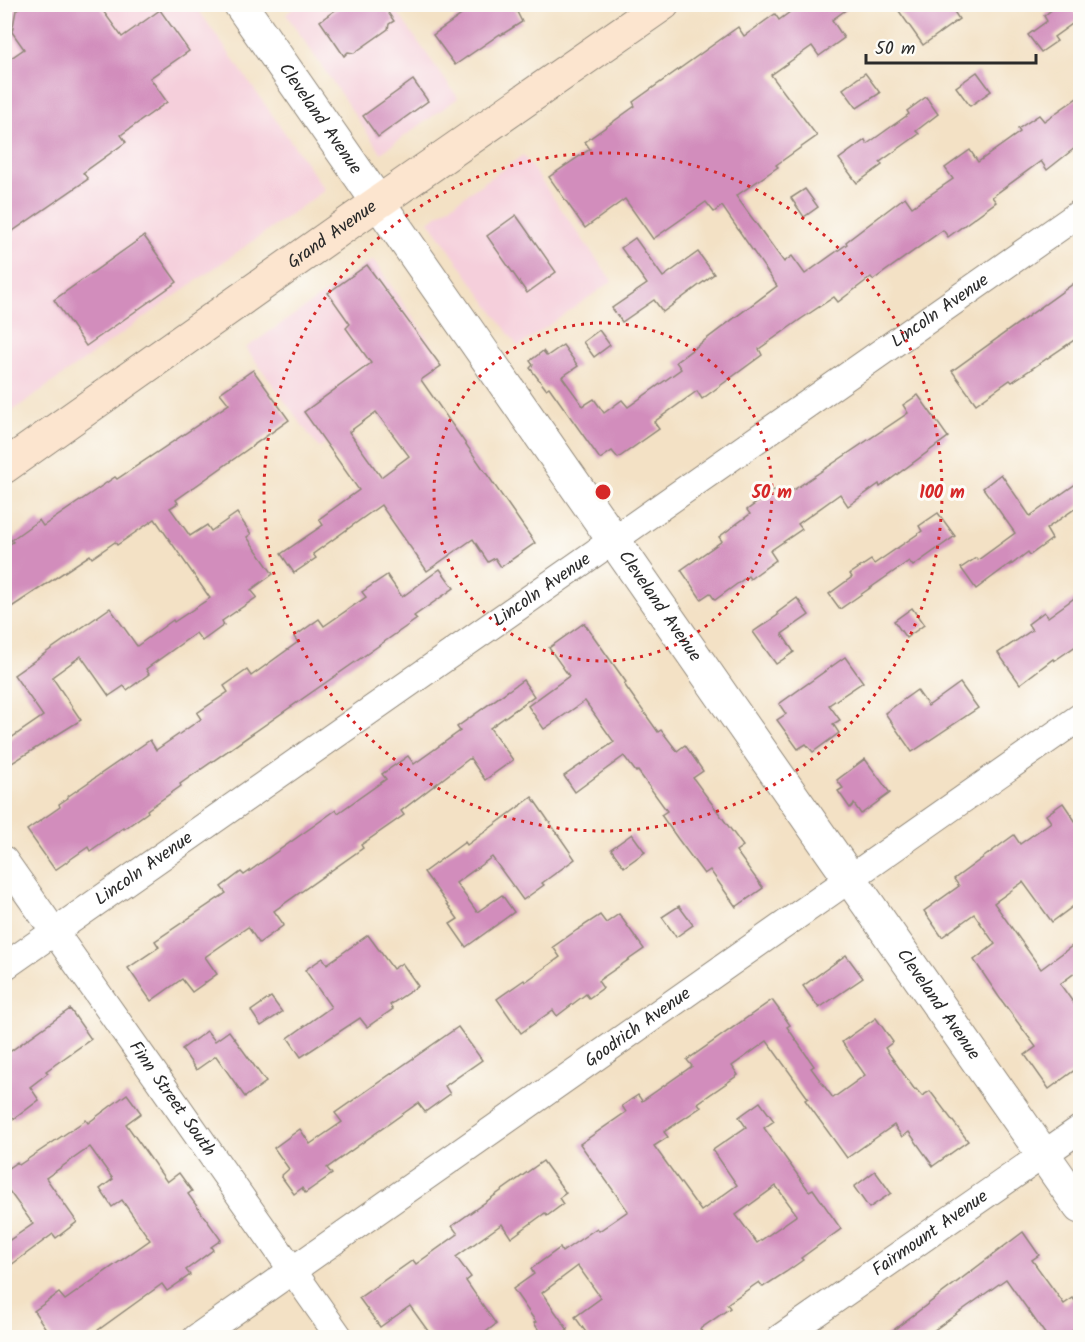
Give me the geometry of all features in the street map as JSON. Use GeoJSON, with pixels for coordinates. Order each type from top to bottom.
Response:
{"type":"FeatureCollection","features":[{"type":"Feature","properties":{"kind":"main road","name":"Grand Avenue"},"geometry":{"type":"LineString","coordinates":[[4,467],[663,4]]}},
{"type":"Feature","properties":{"kind":"street","name":"Cleveland Avenue"},"geometry":{"type":"LineString","coordinates":[[240,4],[1080,1206]]}},
{"type":"Feature","properties":{"kind":"street","name":"Lincoln Avenue"},"geometry":{"type":"LineString","coordinates":[[4,967],[1080,213]]}},
{"type":"Feature","properties":{"kind":"street","name":"Goodrich Avenue"},"geometry":{"type":"LineString","coordinates":[[196,1338],[1080,717]]}},
{"type":"Feature","properties":{"kind":"street","name":"Finn Street South"},"geometry":{"type":"LineString","coordinates":[[4,860],[340,1338]]}},
{"type":"Feature","properties":{"kind":"street","name":"Fairmount Avenue"},"geometry":{"type":"LineString","coordinates":[[780,1338],[1080,1128]]}},
{"type":"Feature","properties":{"kind":"shaded area"},"geometry":{"type":"Polygon","coordinates":[[[5,5],[195,5],[325,190],[5,416],[5,5]]]}},
{"type":"Feature","properties":{"kind":"shaded area"},"geometry":{"type":"Polygon","coordinates":[[[299,5],[392,5],[458,98],[381,153],[286,14],[299,5]]]}},
{"type":"Feature","properties":{"kind":"shaded area"},"geometry":{"type":"Polygon","coordinates":[[[523,155],[612,281],[518,347],[429,221],[523,155]]]}},
{"type":"Feature","properties":{"kind":"shaded area"},"geometry":{"type":"Polygon","coordinates":[[[373,260],[442,359],[319,448],[246,348],[373,260]]]}},
{"type":"Feature","properties":{"kind":"building"},"geometry":{"type":"Polygon","coordinates":[[[24,4],[98,4],[122,37],[160,10],[189,51],[150,78],[167,102],[121,135],[126,142],[83,173],[88,179],[4,237],[4,63],[24,49],[12,32],[16,10],[24,4]]]}},
{"type":"Feature","properties":{"kind":"building"},"geometry":{"type":"Polygon","coordinates":[[[344,4],[382,4],[394,21],[389,24],[388,29],[354,53],[348,52],[344,56],[320,21],[344,4]]]}},
{"type":"Feature","properties":{"kind":"building"},"geometry":{"type":"Polygon","coordinates":[[[477,4],[513,4],[522,22],[455,65],[433,35],[477,4]]]}},
{"type":"Feature","properties":{"kind":"building"},"geometry":{"type":"Polygon","coordinates":[[[801,4],[854,4],[832,20],[844,38],[819,56],[812,46],[771,75],[817,136],[736,196],[784,262],[792,256],[805,274],[847,244],[846,242],[905,197],[912,207],[953,179],[945,168],[970,150],[978,162],[1020,132],[1018,129],[1039,115],[1044,121],[1080,96],[1080,144],[1047,170],[1041,161],[992,197],[996,202],[948,237],[943,230],[873,280],[871,277],[838,302],[834,297],[801,319],[759,349],[762,355],[702,399],[697,391],[654,422],[659,429],[618,458],[612,451],[600,459],[549,387],[546,389],[530,368],[533,365],[530,361],[543,351],[547,356],[563,345],[578,366],[562,377],[583,406],[594,399],[604,413],[622,400],[628,407],[681,369],[676,362],[777,286],[722,206],[714,212],[706,202],[653,239],[625,199],[585,228],[549,177],[590,149],[585,142],[635,106],[633,102],[738,27],[744,36],[775,14],[779,20],[801,4]]]}},
{"type":"Feature","properties":{"kind":"building"},"geometry":{"type":"Polygon","coordinates":[[[894,4],[949,4],[959,19],[923,45],[894,4]]]}},
{"type":"Feature","properties":{"kind":"building"},"geometry":{"type":"Polygon","coordinates":[[[1059,4],[1069,4],[1079,19],[1054,37],[1057,41],[1041,52],[1028,35],[1047,21],[1044,16],[1059,4]]]}},
{"type":"Feature","properties":{"kind":"building"},"geometry":{"type":"Polygon","coordinates":[[[977,72],[991,91],[970,106],[956,87],[977,72]]]}},
{"type":"Feature","properties":{"kind":"building"},"geometry":{"type":"Polygon","coordinates":[[[865,73],[880,93],[857,108],[843,89],[865,73]]]}},
{"type":"Feature","properties":{"kind":"building"},"geometry":{"type":"Polygon","coordinates":[[[413,80],[428,101],[378,137],[363,116],[413,80]]]}},
{"type":"Feature","properties":{"kind":"building"},"geometry":{"type":"Polygon","coordinates":[[[926,97],[938,114],[916,131],[919,134],[880,162],[882,165],[857,183],[839,159],[865,140],[867,144],[909,114],[907,111],[926,97]]]}},
{"type":"Feature","properties":{"kind":"building"},"geometry":{"type":"Polygon","coordinates":[[[805,189],[818,207],[804,217],[791,198],[805,189]]]}},
{"type":"Feature","properties":{"kind":"building"},"geometry":{"type":"Polygon","coordinates":[[[516,215],[556,272],[527,293],[487,236],[516,215]]]}},
{"type":"Feature","properties":{"kind":"building"},"geometry":{"type":"Polygon","coordinates":[[[144,236],[177,282],[86,346],[54,300],[144,236]]]}},
{"type":"Feature","properties":{"kind":"building"},"geometry":{"type":"Polygon","coordinates":[[[635,238],[663,277],[698,252],[714,274],[663,312],[654,300],[622,322],[612,308],[647,284],[621,248],[635,238]]]}},
{"type":"Feature","properties":{"kind":"building"},"geometry":{"type":"Polygon","coordinates":[[[367,265],[441,366],[421,380],[535,543],[501,567],[495,558],[488,562],[473,539],[427,571],[381,505],[313,554],[316,558],[294,573],[281,554],[323,525],[319,519],[359,490],[304,412],[371,363],[346,328],[350,324],[328,293],[367,265]],[[376,412],[349,432],[381,477],[409,456],[376,412]]]}},
{"type":"Feature","properties":{"kind":"building"},"geometry":{"type":"Polygon","coordinates":[[[1080,279],[1080,336],[976,404],[952,371],[1080,279]]]}},
{"type":"Feature","properties":{"kind":"building"},"geometry":{"type":"Polygon","coordinates":[[[599,330],[610,345],[594,357],[583,342],[599,330]]]}},
{"type":"Feature","properties":{"kind":"building"},"geometry":{"type":"Polygon","coordinates":[[[253,370],[289,420],[176,500],[178,503],[170,508],[190,536],[207,525],[211,531],[237,513],[251,534],[247,537],[273,574],[251,590],[257,597],[222,621],[224,625],[202,641],[196,633],[146,669],[149,674],[127,690],[124,686],[109,696],[81,656],[52,677],[81,720],[4,768],[4,743],[43,716],[14,675],[110,608],[137,646],[173,620],[174,622],[210,598],[155,519],[117,545],[115,542],[92,558],[90,555],[4,612],[4,548],[13,542],[11,540],[39,520],[43,526],[229,404],[220,393],[253,370]]]}},
{"type":"Feature","properties":{"kind":"building"},"geometry":{"type":"Polygon","coordinates":[[[918,395],[948,437],[880,487],[879,484],[848,506],[840,494],[798,524],[802,529],[770,551],[776,560],[750,579],[748,576],[715,600],[710,593],[701,599],[681,570],[722,541],[719,537],[750,514],[747,510],[774,490],[780,499],[908,413],[903,405],[918,395]]]}},
{"type":"Feature","properties":{"kind":"building"},"geometry":{"type":"Polygon","coordinates":[[[1001,474],[1030,516],[1080,481],[1080,505],[1046,529],[1052,539],[1030,555],[1028,552],[1011,565],[1011,563],[976,589],[961,568],[976,558],[978,560],[1015,533],[983,488],[1001,474]]]}},
{"type":"Feature","properties":{"kind":"building"},"geometry":{"type":"Polygon","coordinates":[[[938,513],[955,536],[913,566],[909,561],[840,609],[829,594],[852,577],[850,574],[871,560],[874,564],[922,531],[919,526],[938,513]]]}},
{"type":"Feature","properties":{"kind":"building"},"geometry":{"type":"Polygon","coordinates":[[[440,569],[454,588],[414,616],[417,619],[180,784],[181,786],[124,829],[90,851],[88,847],[55,870],[27,830],[60,807],[59,804],[67,797],[150,740],[156,750],[201,719],[197,713],[228,692],[224,686],[247,670],[251,676],[298,642],[294,637],[319,619],[324,626],[366,597],[362,592],[387,575],[402,597],[440,569]]]}},
{"type":"Feature","properties":{"kind":"building"},"geometry":{"type":"Polygon","coordinates":[[[1080,594],[1080,643],[1054,661],[1053,659],[1020,684],[998,653],[1032,630],[1028,624],[1044,612],[1048,617],[1080,594]]]}},
{"type":"Feature","properties":{"kind":"building"},"geometry":{"type":"Polygon","coordinates":[[[797,598],[809,615],[782,634],[794,652],[776,664],[753,632],[778,615],[777,613],[797,598]]]}},
{"type":"Feature","properties":{"kind":"building"},"geometry":{"type":"Polygon","coordinates":[[[912,608],[924,625],[906,638],[894,621],[912,608]]]}},
{"type":"Feature","properties":{"kind":"building"},"geometry":{"type":"Polygon","coordinates":[[[584,623],[658,732],[661,730],[677,751],[685,745],[703,771],[693,778],[743,846],[736,851],[763,888],[736,907],[710,870],[704,874],[678,839],[661,815],[667,811],[624,756],[575,792],[564,776],[614,742],[585,701],[544,729],[528,706],[569,676],[549,648],[584,623]]]}},
{"type":"Feature","properties":{"kind":"building"},"geometry":{"type":"Polygon","coordinates":[[[845,657],[863,682],[829,705],[840,720],[833,724],[839,733],[813,752],[806,744],[798,749],[777,720],[786,714],[779,704],[845,657]]]}},
{"type":"Feature","properties":{"kind":"building"},"geometry":{"type":"Polygon","coordinates":[[[523,680],[534,696],[490,728],[513,760],[485,780],[470,758],[401,811],[404,815],[361,845],[363,848],[274,911],[284,925],[259,943],[248,927],[205,957],[217,974],[192,992],[182,979],[151,1001],[128,968],[159,947],[155,941],[226,893],[221,887],[241,872],[244,875],[336,810],[338,813],[386,779],[382,774],[408,756],[414,764],[460,731],[457,727],[523,680]]]}},
{"type":"Feature","properties":{"kind":"building"},"geometry":{"type":"Polygon","coordinates":[[[960,683],[978,708],[912,752],[885,713],[917,690],[928,706],[960,683]]]}},
{"type":"Feature","properties":{"kind":"building"},"geometry":{"type":"Polygon","coordinates":[[[865,759],[890,793],[861,814],[854,804],[850,808],[838,791],[843,788],[837,780],[865,759]]]}},
{"type":"Feature","properties":{"kind":"building"},"geometry":{"type":"Polygon","coordinates":[[[532,797],[575,859],[523,900],[492,857],[456,883],[477,912],[502,895],[514,912],[466,947],[450,924],[458,919],[424,872],[465,842],[467,845],[532,797]]]}},
{"type":"Feature","properties":{"kind":"building"},"geometry":{"type":"Polygon","coordinates":[[[1063,803],[1080,828],[1080,901],[1052,922],[1023,882],[994,903],[1041,969],[1072,946],[1080,957],[1080,969],[1060,984],[1080,1012],[1080,1066],[1049,1089],[1025,1055],[1036,1047],[974,960],[995,944],[974,914],[942,937],[924,911],[959,886],[954,879],[1014,835],[1020,844],[1051,822],[1046,815],[1063,803]]]}},
{"type":"Feature","properties":{"kind":"building"},"geometry":{"type":"Polygon","coordinates":[[[632,834],[645,852],[624,867],[611,849],[632,834]]]}},
{"type":"Feature","properties":{"kind":"building"},"geometry":{"type":"Polygon","coordinates":[[[679,906],[693,925],[676,937],[662,917],[679,906]]]}},
{"type":"Feature","properties":{"kind":"building"},"geometry":{"type":"Polygon","coordinates":[[[619,914],[644,949],[598,981],[603,988],[589,998],[586,994],[557,1016],[553,1010],[521,1033],[497,999],[560,957],[553,947],[577,930],[600,915],[606,923],[619,914]]]}},
{"type":"Feature","properties":{"kind":"building"},"geometry":{"type":"Polygon","coordinates":[[[368,935],[393,969],[402,963],[418,986],[390,1005],[393,1009],[367,1027],[360,1018],[301,1057],[288,1038],[331,1007],[305,970],[323,958],[327,964],[368,935]]]}},
{"type":"Feature","properties":{"kind":"building"},"geometry":{"type":"Polygon","coordinates":[[[846,955],[863,978],[819,1008],[803,986],[846,955]]]}},
{"type":"Feature","properties":{"kind":"building"},"geometry":{"type":"Polygon","coordinates":[[[271,997],[282,1012],[261,1026],[251,1011],[271,997]]]}},
{"type":"Feature","properties":{"kind":"building"},"geometry":{"type":"Polygon","coordinates":[[[772,1000],[790,1025],[787,1027],[814,1066],[811,1068],[833,1098],[865,1075],[842,1042],[876,1018],[893,1042],[885,1048],[915,1090],[922,1096],[930,1091],[968,1141],[933,1166],[909,1132],[902,1137],[894,1125],[847,1158],[805,1100],[808,1098],[767,1041],[732,1066],[738,1075],[698,1103],[701,1107],[664,1132],[668,1137],[654,1146],[701,1211],[737,1185],[713,1150],[746,1127],[739,1117],[760,1102],[774,1121],[764,1128],[809,1191],[813,1189],[841,1229],[786,1272],[763,1287],[759,1282],[727,1304],[730,1308],[700,1329],[706,1338],[590,1338],[575,1317],[601,1298],[578,1266],[542,1293],[568,1330],[557,1338],[544,1338],[513,1289],[534,1274],[531,1269],[560,1248],[562,1252],[597,1228],[599,1231],[628,1211],[580,1144],[626,1112],[622,1106],[638,1095],[642,1101],[692,1066],[687,1060],[772,1000]],[[776,1186],[736,1215],[757,1243],[797,1215],[776,1186]]]}},
{"type":"Feature","properties":{"kind":"building"},"geometry":{"type":"Polygon","coordinates":[[[70,1009],[91,1039],[46,1071],[48,1073],[30,1087],[39,1100],[14,1119],[4,1106],[4,1056],[70,1009]]]}},
{"type":"Feature","properties":{"kind":"building"},"geometry":{"type":"Polygon","coordinates":[[[458,1027],[482,1060],[445,1086],[450,1094],[425,1112],[418,1103],[327,1168],[332,1174],[305,1193],[302,1188],[294,1194],[281,1176],[289,1169],[274,1148],[300,1129],[310,1144],[342,1122],[335,1113],[458,1027]]]}},
{"type":"Feature","properties":{"kind":"building"},"geometry":{"type":"Polygon","coordinates":[[[207,1031],[215,1041],[229,1031],[266,1082],[245,1097],[216,1056],[196,1070],[182,1049],[207,1031]]]}},
{"type":"Feature","properties":{"kind":"building"},"geometry":{"type":"Polygon","coordinates":[[[127,1094],[141,1113],[126,1124],[167,1182],[179,1173],[192,1191],[188,1194],[221,1240],[211,1247],[213,1250],[186,1270],[190,1275],[167,1291],[162,1284],[87,1338],[52,1338],[34,1311],[59,1293],[65,1300],[150,1240],[122,1200],[112,1207],[100,1189],[113,1179],[90,1147],[46,1178],[77,1222],[56,1238],[53,1234],[11,1265],[4,1255],[4,1244],[33,1224],[4,1184],[4,1171],[17,1162],[19,1165],[86,1120],[88,1123],[127,1094]]]}},
{"type":"Feature","properties":{"kind":"building"},"geometry":{"type":"Polygon","coordinates":[[[543,1161],[566,1193],[559,1198],[563,1204],[547,1216],[545,1213],[511,1238],[502,1224],[456,1257],[471,1277],[466,1281],[496,1324],[478,1338],[433,1338],[410,1306],[380,1327],[359,1298],[413,1260],[416,1264],[458,1234],[452,1226],[543,1161]]]}},
{"type":"Feature","properties":{"kind":"building"},"geometry":{"type":"Polygon","coordinates":[[[875,1171],[891,1193],[869,1208],[854,1187],[875,1171]]]}},
{"type":"Feature","properties":{"kind":"building"},"geometry":{"type":"Polygon","coordinates":[[[1023,1232],[1039,1255],[1032,1260],[1064,1304],[1073,1298],[1080,1308],[1080,1325],[1063,1338],[1048,1338],[1006,1279],[923,1338],[883,1338],[1023,1232]]]}}]}
